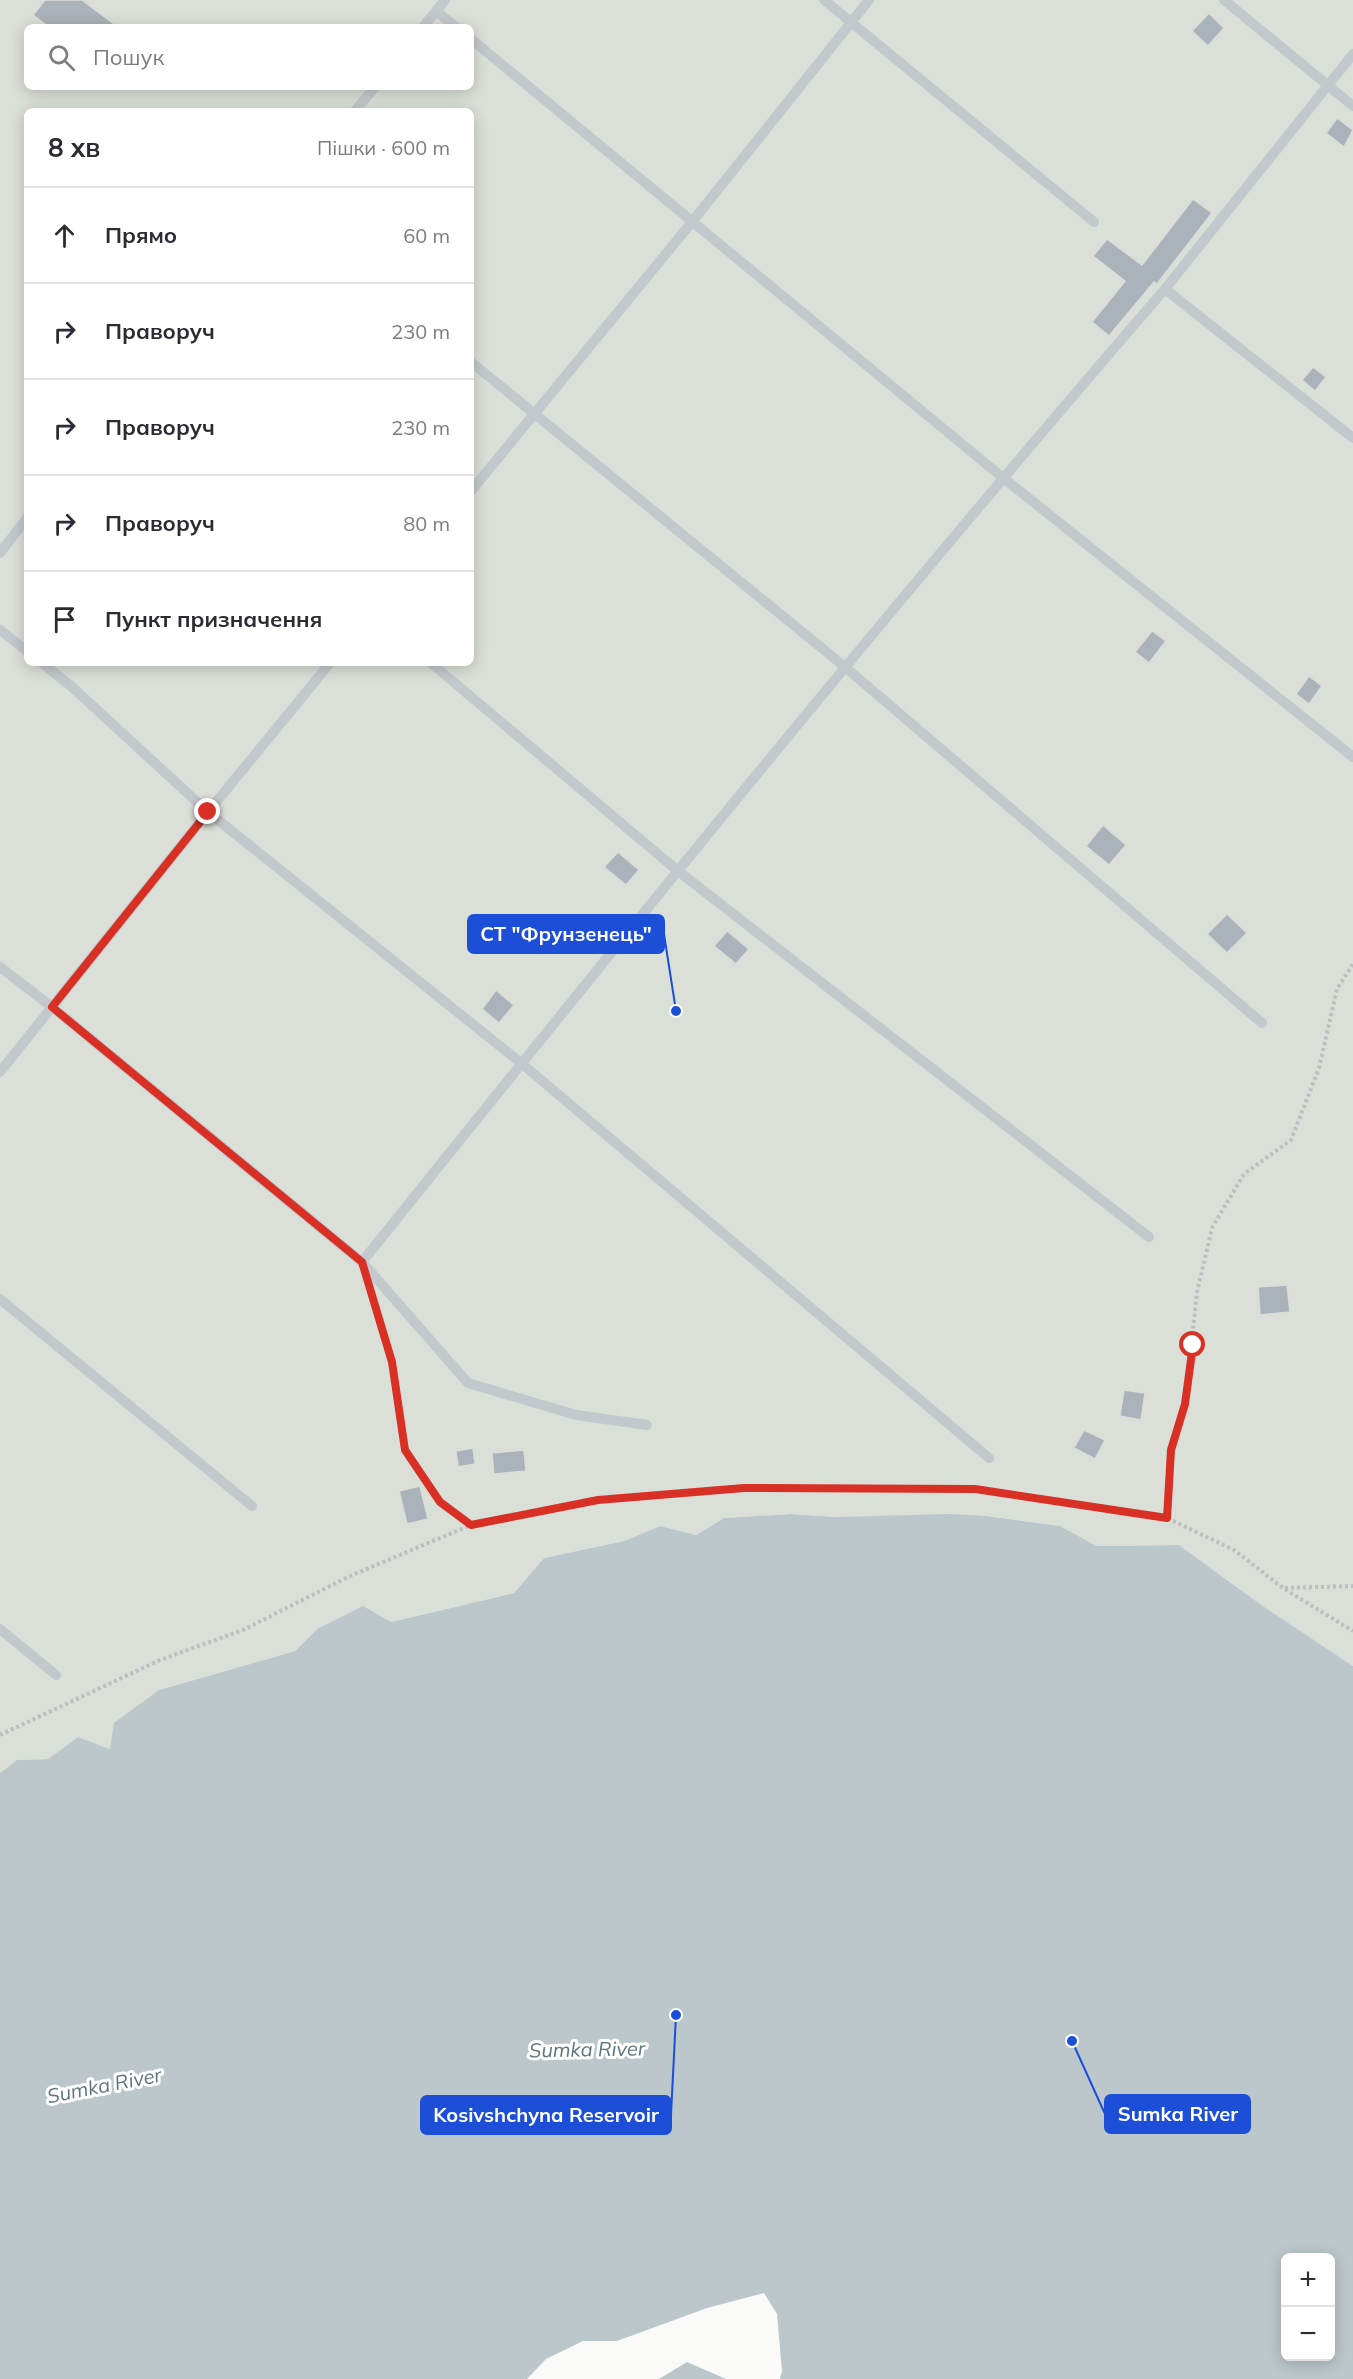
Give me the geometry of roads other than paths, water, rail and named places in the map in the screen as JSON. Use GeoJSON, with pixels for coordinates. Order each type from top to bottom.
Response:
{"type":"FeatureCollection","features":[{"type":"Feature","properties":{"kind":"lane"},"geometry":{"type":"LineString","coordinates":[[425,24],[445,0]]}},
{"type":"Feature","properties":{"kind":"lane"},"geometry":{"type":"LineString","coordinates":[[824,0],[1094,222]]}},
{"type":"Feature","properties":{"kind":"lane"},"geometry":{"type":"LineString","coordinates":[[474,487],[692,222],[869,0]]}},
{"type":"Feature","properties":{"kind":"lane"},"geometry":{"type":"LineString","coordinates":[[1224,0],[1353,106]]}},
{"type":"Feature","properties":{"kind":"lane"},"geometry":{"type":"LineString","coordinates":[[436,11],[452,24]]}},
{"type":"Feature","properties":{"kind":"lane"},"geometry":{"type":"LineString","coordinates":[[474,41],[1002,477],[1353,757]]}},
{"type":"Feature","properties":{"kind":"lane"},"geometry":{"type":"LineString","coordinates":[[362,1262],[521,1063],[845,667],[1002,477],[1165,289],[1353,54]]}},
{"type":"Feature","properties":{"kind":"lane"},"geometry":{"type":"LineString","coordinates":[[358,108],[373,90]]}},
{"type":"Feature","properties":{"kind":"lane"},"geometry":{"type":"LineString","coordinates":[[1165,289],[1353,438]]}},
{"type":"Feature","properties":{"kind":"lane"},"geometry":{"type":"LineString","coordinates":[[474,365],[534,416],[845,667],[1262,1023]]}},
{"type":"Feature","properties":{"kind":"lane"},"geometry":{"type":"LineString","coordinates":[[0,553],[24,522]]}},
{"type":"Feature","properties":{"kind":"lane"},"geometry":{"type":"LineString","coordinates":[[0,630],[24,649]]}},
{"type":"Feature","properties":{"kind":"lane"},"geometry":{"type":"LineString","coordinates":[[46,666],[71,686],[208,812],[521,1063],[989,1458]]}},
{"type":"Feature","properties":{"kind":"lane"},"geometry":{"type":"LineString","coordinates":[[0,1072],[328,666]]}},
{"type":"Feature","properties":{"kind":"lane"},"geometry":{"type":"LineString","coordinates":[[435,666],[678,872],[1149,1237]]}},
{"type":"Feature","properties":{"kind":"lane"},"geometry":{"type":"LineString","coordinates":[[0,967],[52,1007],[362,1262],[468,1383],[576,1415],[647,1425]]}},
{"type":"Feature","properties":{"kind":"lane"},"geometry":{"type":"LineString","coordinates":[[0,1299],[252,1506]]}},
{"type":"Feature","properties":{"kind":"lane"},"geometry":{"type":"LineString","coordinates":[[0,1629],[56,1675]]}},
{"type":"Feature","properties":{"kind":"water"},"geometry":{"type":"Polygon","coordinates":[[[790,1514],[836,1517],[950,1514],[986,1516],[1060,1526],[1097,1546],[1179,1545],[1260,1604],[1353,1666],[1353,2379],[780,2379],[782,2371],[777,2314],[764,2293],[707,2308],[617,2341],[583,2341],[546,2359],[527,2379],[0,2379],[0,1773],[17,1760],[48,1759],[78,1737],[110,1749],[114,1723],[159,1690],[295,1651],[317,1629],[363,1606],[391,1622],[514,1593],[544,1558],[624,1541],[660,1526],[696,1535],[724,1518],[790,1514]]]}},
{"type":"Feature","properties":{"kind":"water"},"geometry":{"type":"Polygon","coordinates":[[[687,2362],[726,2379],[659,2379],[687,2362]]]}},
{"type":"Feature","properties":{"kind":"place","name":"СТ \"Фрунзенець\""},"geometry":{"type":"Point","coordinates":[676,1011]}},
{"type":"Feature","properties":{"kind":"place","name":"Kosivshchyna Reservoir"},"geometry":{"type":"Point","coordinates":[676,2015]}},
{"type":"Feature","properties":{"kind":"place","name":"Sumka River"},"geometry":{"type":"Point","coordinates":[1072,2041]}}]}
